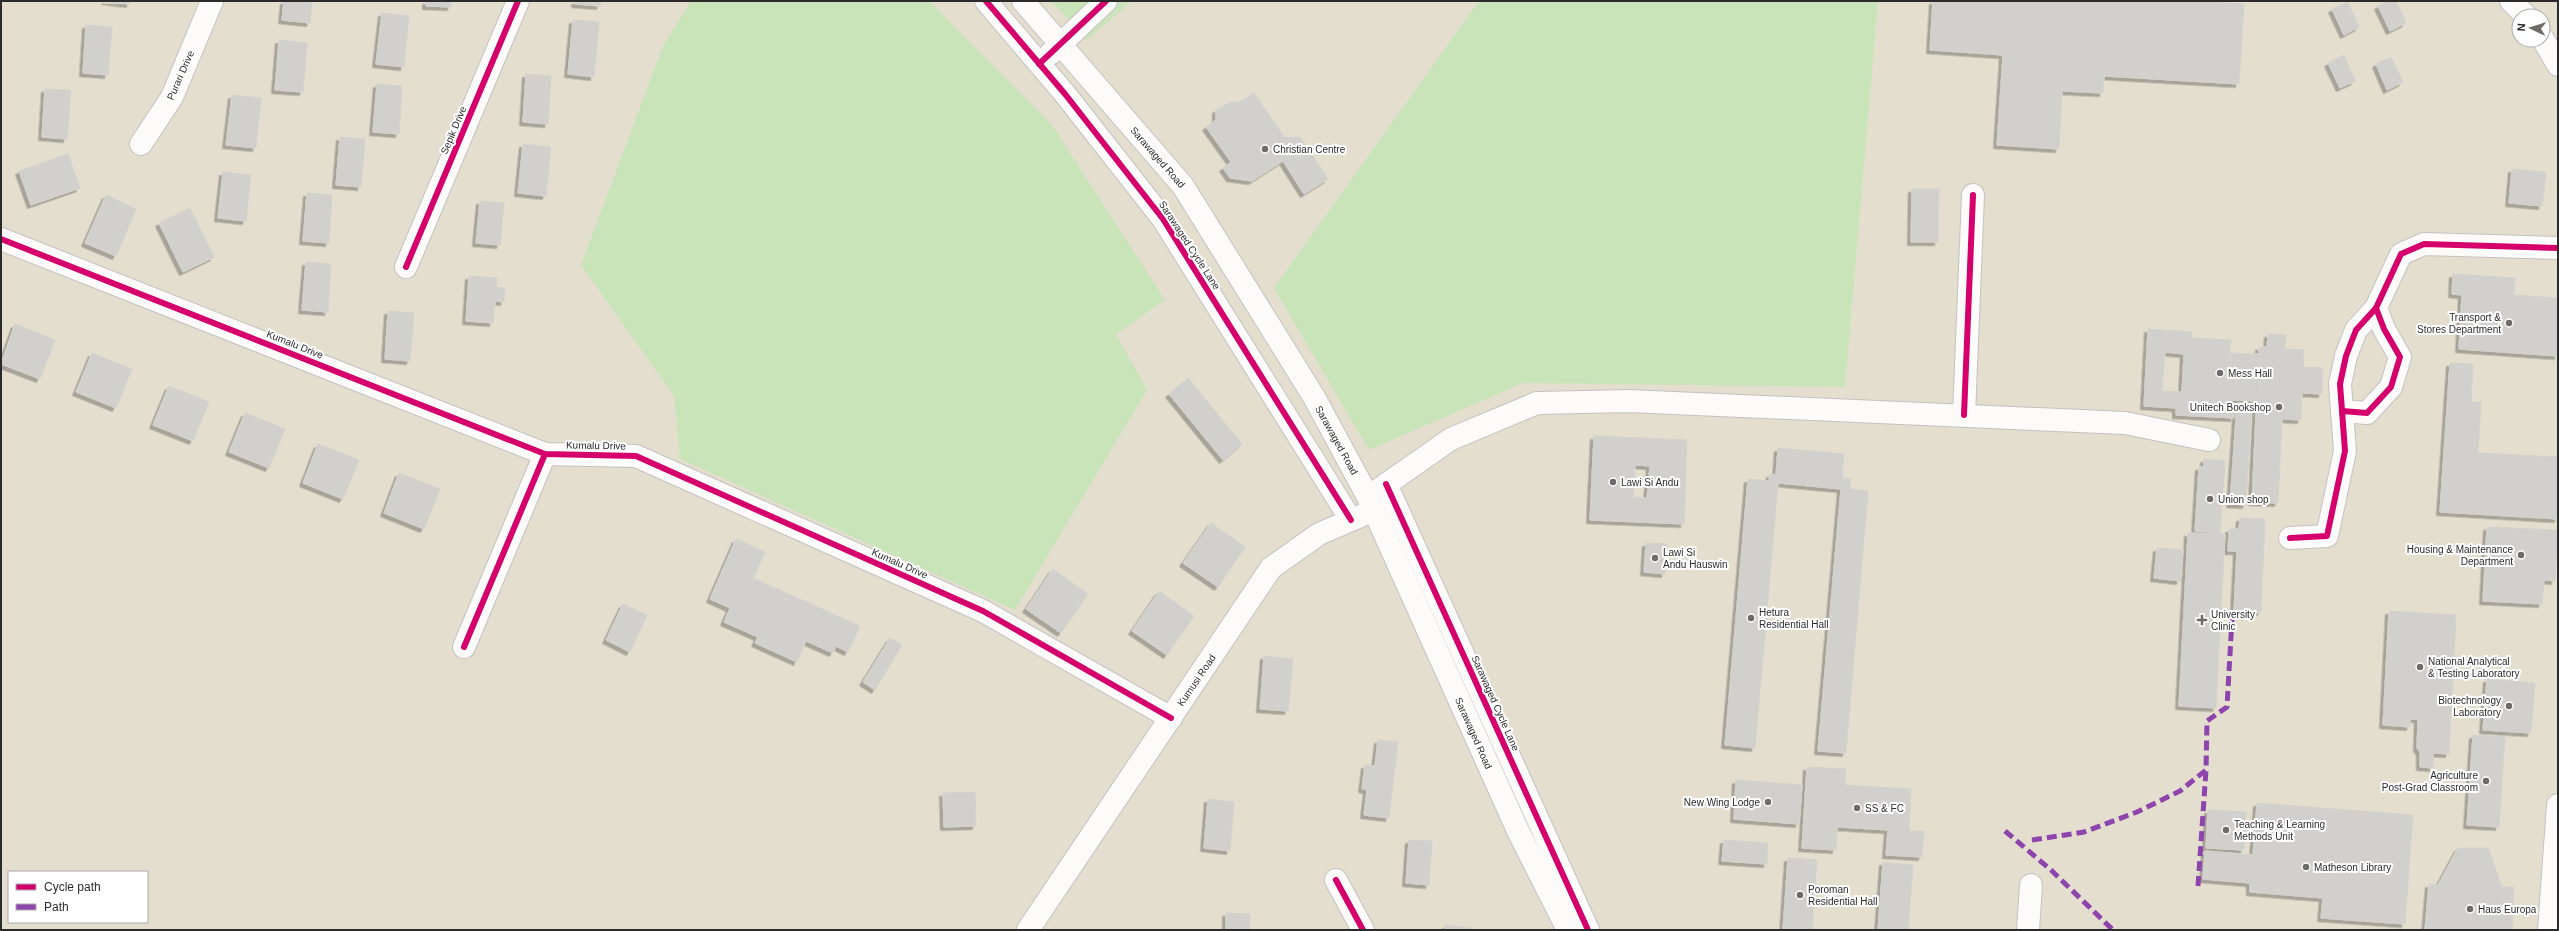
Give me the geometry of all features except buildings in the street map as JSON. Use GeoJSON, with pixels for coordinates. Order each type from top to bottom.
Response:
{"type":"FeatureCollection","features":[{"type":"Feature","properties":{"kind":"street","name":"Purari Drive"},"geometry":{"type":"LineString","coordinates":[[141,144],[172,97],[212,1]]}},
{"type":"Feature","properties":{"kind":"street"},"geometry":{"type":"LineString","coordinates":[[406,267],[518,1]]}},
{"type":"Feature","properties":{"kind":"street","name":"Sarawaged Cycle Lane"},"geometry":{"type":"LineString","coordinates":[[986,1],[1039,64],[1163,219],[1351,520]]}},
{"type":"Feature","properties":{"kind":"street","name":"Sarawaged Road"},"geometry":{"type":"LineString","coordinates":[[1023,1],[1183,186],[1314,397],[1371,503],[1519,833],[1568,930]]}},
{"type":"Feature","properties":{"kind":"street"},"geometry":{"type":"LineString","coordinates":[[1039,64],[1106,1]]}},
{"type":"Feature","properties":{"kind":"street"},"geometry":{"type":"LineString","coordinates":[[2548,48],[2558,65]]}},
{"type":"Feature","properties":{"kind":"street"},"geometry":{"type":"LineString","coordinates":[[1964,415],[1973,195]]}},
{"type":"Feature","properties":{"kind":"street","name":"Kumalu Drive"},"geometry":{"type":"LineString","coordinates":[[1,239],[545,454],[636,456],[983,611],[1171,718]]}},
{"type":"Feature","properties":{"kind":"street"},"geometry":{"type":"LineString","coordinates":[[2290,538],[2327,536],[2345,451],[2340,384],[2346,356],[2356,330],[2376,308],[2401,254],[2424,244],[2558,248]]}},
{"type":"Feature","properties":{"kind":"street"},"geometry":{"type":"LineString","coordinates":[[2342,411],[2367,413],[2391,387],[2400,357],[2384,329],[2376,308]]}},
{"type":"Feature","properties":{"kind":"street","name":"Kumusi Road"},"geometry":{"type":"LineString","coordinates":[[1028,930],[1271,568],[1320,534],[1351,520],[1371,503],[1386,484],[1451,439],[1537,403],[1629,401],[2125,423],[2209,440]]}},
{"type":"Feature","properties":{"kind":"street"},"geometry":{"type":"LineString","coordinates":[[464,647],[545,454]]}},
{"type":"Feature","properties":{"kind":"street","name":"Sarawaged Cycle Lane"},"geometry":{"type":"LineString","coordinates":[[1386,484],[1588,930]]}},
{"type":"Feature","properties":{"kind":"street"},"geometry":{"type":"LineString","coordinates":[[2549,930],[2558,805]]}},
{"type":"Feature","properties":{"kind":"street"},"geometry":{"type":"LineString","coordinates":[[1336,880],[1363,930]]}},
{"type":"Feature","properties":{"kind":"street"},"geometry":{"type":"LineString","coordinates":[[2028,930],[2030,885]]}},
{"type":"Feature","properties":{"kind":"shaded area"},"geometry":{"type":"Polygon","coordinates":[[[1,1],[2558,1],[2558,930],[1,930],[1,1]]]}},
{"type":"Feature","properties":{"kind":"green space"},"geometry":{"type":"Polygon","coordinates":[[[691,1],[929,1],[1052,125],[1165,300],[1116,334],[1147,390],[1015,610],[680,459],[674,396],[581,265],[663,46],[691,1]]]}},
{"type":"Feature","properties":{"kind":"green space"},"geometry":{"type":"Polygon","coordinates":[[[1051,1],[1132,1],[1087,40],[1051,1]]]}},
{"type":"Feature","properties":{"kind":"green space"},"geometry":{"type":"Polygon","coordinates":[[[1479,1],[1878,1],[1845,387],[1523,383],[1369,450],[1274,288],[1479,1]]]}},
{"type":"Feature","properties":{"kind":"marked path"},"geometry":{"type":"LineString","coordinates":[[2032,840],[2084,832],[2137,812],[2180,791],[2206,770],[2207,721],[2227,707],[2232,619]]}},
{"type":"Feature","properties":{"kind":"marked path"},"geometry":{"type":"LineString","coordinates":[[2198,886],[2206,770]]}},
{"type":"Feature","properties":{"kind":"marked path"},"geometry":{"type":"LineString","coordinates":[[2005,831],[2051,870],[2113,930]]}},
{"type":"Feature","properties":{"kind":"cycle path","name":"Sepik Drive"},"geometry":{"type":"LineString","coordinates":[[406,267],[518,1]]}},
{"type":"Feature","properties":{"kind":"cycle path"},"geometry":{"type":"LineString","coordinates":[[986,1],[1065,94],[1163,219],[1351,520]]}},
{"type":"Feature","properties":{"kind":"cycle path"},"geometry":{"type":"LineString","coordinates":[[1039,64],[1106,1]]}},
{"type":"Feature","properties":{"kind":"cycle path"},"geometry":{"type":"LineString","coordinates":[[1964,415],[1973,195]]}},
{"type":"Feature","properties":{"kind":"cycle path"},"geometry":{"type":"LineString","coordinates":[[1,239],[545,454],[636,456],[983,611],[1171,718]]}},
{"type":"Feature","properties":{"kind":"cycle path"},"geometry":{"type":"LineString","coordinates":[[2290,538],[2327,536],[2345,451],[2340,384],[2346,356],[2356,330],[2376,308],[2401,254],[2424,244],[2558,248]]}},
{"type":"Feature","properties":{"kind":"cycle path"},"geometry":{"type":"LineString","coordinates":[[2342,411],[2367,413],[2391,387],[2400,357],[2384,329],[2376,308]]}},
{"type":"Feature","properties":{"kind":"cycle path"},"geometry":{"type":"LineString","coordinates":[[464,647],[545,454]]}},
{"type":"Feature","properties":{"kind":"cycle path"},"geometry":{"type":"LineString","coordinates":[[1386,484],[1588,930]]}},
{"type":"Feature","properties":{"kind":"cycle path"},"geometry":{"type":"LineString","coordinates":[[1336,880],[1363,930]]}},
{"type":"Feature","properties":{"kind":"place","name":"Christian Centre"},"geometry":{"type":"Point","coordinates":[1265,149]}},
{"type":"Feature","properties":{"kind":"place","name":"Transport & Stores Department"},"geometry":{"type":"Point","coordinates":[2509,323]}},
{"type":"Feature","properties":{"kind":"place","name":"Mess Hall"},"geometry":{"type":"Point","coordinates":[2220,373]}},
{"type":"Feature","properties":{"kind":"place","name":"Unitech Bookshop"},"geometry":{"type":"Point","coordinates":[2279,407]}},
{"type":"Feature","properties":{"kind":"place","name":"Lawi Si Andu"},"geometry":{"type":"Point","coordinates":[1613,482]}},
{"type":"Feature","properties":{"kind":"place","name":"Union shop"},"geometry":{"type":"Point","coordinates":[2210,499]}},
{"type":"Feature","properties":{"kind":"place","name":"Housing & Maintenance Department"},"geometry":{"type":"Point","coordinates":[2521,555]}},
{"type":"Feature","properties":{"kind":"place","name":"Lawi Si Andu Hauswin"},"geometry":{"type":"Point","coordinates":[1655,558]}},
{"type":"Feature","properties":{"kind":"place","name":"Hetura Residential Hall"},"geometry":{"type":"Point","coordinates":[1751,618]}},
{"type":"Feature","properties":{"kind":"place","name":"University Clinic"},"geometry":{"type":"Point","coordinates":[2202,620]}},
{"type":"Feature","properties":{"kind":"place","name":"National Analytical & Testing Laboratory"},"geometry":{"type":"Point","coordinates":[2420,667]}},
{"type":"Feature","properties":{"kind":"place","name":"Biotechnology Laboratory"},"geometry":{"type":"Point","coordinates":[2509,706]}},
{"type":"Feature","properties":{"kind":"place","name":"Agriculture Post-Grad Classroom"},"geometry":{"type":"Point","coordinates":[2486,781]}},
{"type":"Feature","properties":{"kind":"place","name":"New Wing Lodge"},"geometry":{"type":"Point","coordinates":[1768,802]}},
{"type":"Feature","properties":{"kind":"place","name":"SS & FC"},"geometry":{"type":"Point","coordinates":[1857,808]}},
{"type":"Feature","properties":{"kind":"place","name":"Teaching & Learning Methods Unit"},"geometry":{"type":"Point","coordinates":[2226,830]}},
{"type":"Feature","properties":{"kind":"place","name":"Matheson Library"},"geometry":{"type":"Point","coordinates":[2306,867]}},
{"type":"Feature","properties":{"kind":"place","name":"Poroman Residential Hall"},"geometry":{"type":"Point","coordinates":[1800,895]}},
{"type":"Feature","properties":{"kind":"place","name":"Haus Europa"},"geometry":{"type":"Point","coordinates":[2470,909]}}]}
